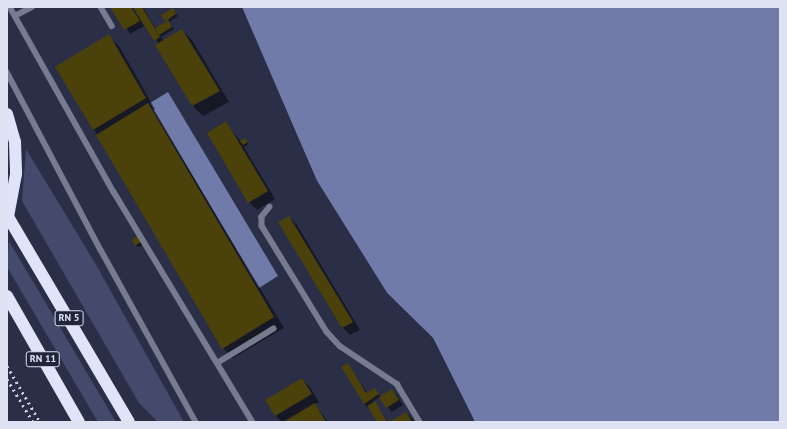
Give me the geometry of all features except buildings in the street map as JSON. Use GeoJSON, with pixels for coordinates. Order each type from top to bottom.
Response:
{"type":"FeatureCollection","features":[{"type":"Feature","properties":{"kind":"highway"},"geometry":{"type":"LineString","coordinates":[[7,114],[15,142],[16,174],[7,222]]}},
{"type":"Feature","properties":{"kind":"highway","name":"RN 5"},"geometry":{"type":"LineString","coordinates":[[7,215],[129,422]]}},
{"type":"Feature","properties":{"kind":"highway","name":"RN 11"},"geometry":{"type":"LineString","coordinates":[[7,296],[80,422]]}},
{"type":"Feature","properties":{"kind":"lane"},"geometry":{"type":"LineString","coordinates":[[10,7],[114,192],[253,422]]}},
{"type":"Feature","properties":{"kind":"lane"},"geometry":{"type":"LineString","coordinates":[[15,16],[32,7]]}},
{"type":"Feature","properties":{"kind":"lane"},"geometry":{"type":"LineString","coordinates":[[101,7],[112,26]]}},
{"type":"Feature","properties":{"kind":"lane"},"geometry":{"type":"LineString","coordinates":[[7,72],[196,422]]}},
{"type":"Feature","properties":{"kind":"lane"},"geometry":{"type":"LineString","coordinates":[[270,207],[262,217],[262,226],[324,329],[340,346],[397,384],[420,422]]}},
{"type":"Feature","properties":{"kind":"lane"},"geometry":{"type":"LineString","coordinates":[[217,363],[273,329]]}},
{"type":"Feature","properties":{"kind":"shaded area"},"geometry":{"type":"Polygon","coordinates":[[[242,7],[780,7],[780,422],[475,422],[433,338],[387,293],[317,181],[242,7]]]}},
{"type":"Feature","properties":{"kind":"shaded area"},"geometry":{"type":"Polygon","coordinates":[[[168,92],[278,276],[259,288],[150,103],[168,92]]]}},
{"type":"Feature","properties":{"kind":"shaded area"},"geometry":{"type":"Polygon","coordinates":[[[26,149],[95,263],[184,422],[158,422],[139,403],[22,201],[26,149]]]}},
{"type":"Feature","properties":{"kind":"shaded area"},"geometry":{"type":"Polygon","coordinates":[[[9,241],[116,422],[98,422],[7,267],[9,241]]]}},
{"type":"Feature","properties":{"kind":"pier"},"geometry":{"type":"Polygon","coordinates":[[[240,7],[317,181],[387,293],[433,338],[475,422],[431,339],[386,295],[315,182],[240,7]]]}},
{"type":"Feature","properties":{"kind":"railway"},"geometry":{"type":"LineString","coordinates":[[7,366],[40,422]]}},
{"type":"Feature","properties":{"kind":"railway"},"geometry":{"type":"LineString","coordinates":[[7,379],[33,422]]}}]}
